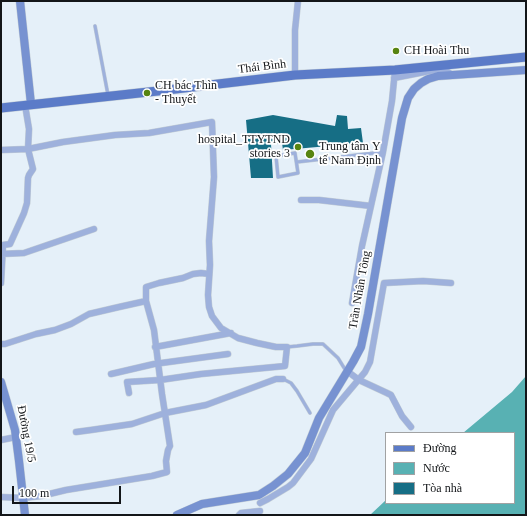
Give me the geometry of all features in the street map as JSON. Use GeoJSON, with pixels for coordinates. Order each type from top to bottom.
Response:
{"type":"FeatureCollection","features":[{"type":"Feature","properties":{"kind":"main road"},"geometry":{"type":"LineString","coordinates":[[20,1],[28,105]]}},
{"type":"Feature","properties":{"kind":"main road","name":"Thái Bình"},"geometry":{"type":"LineString","coordinates":[[1,108],[295,75],[394,74],[526,57]]}},
{"type":"Feature","properties":{"kind":"main road","name":"Trần Nhân Tông"},"geometry":{"type":"LineString","coordinates":[[177,515],[202,504],[259,499],[288,474],[305,453],[319,418],[358,354],[363,338],[402,118],[408,98],[414,89],[428,79],[438,76],[526,70]]}},
{"type":"Feature","properties":{"kind":"main road","name":"Đường 19/5"},"geometry":{"type":"LineString","coordinates":[[1,382],[15,430],[25,515]]}},
{"type":"Feature","properties":{"kind":"street"},"geometry":{"type":"LineString","coordinates":[[295,75],[295,30],[298,1]]}},
{"type":"Feature","properties":{"kind":"street"},"geometry":{"type":"LineString","coordinates":[[352,303],[383,152],[391,108],[394,74],[440,69],[452,75]]}},
{"type":"Feature","properties":{"kind":"street"},"geometry":{"type":"LineString","coordinates":[[1,283],[3,245],[10,244],[21,219],[27,203],[28,178],[33,169],[28,149],[28,105]]}},
{"type":"Feature","properties":{"kind":"street"},"geometry":{"type":"LineString","coordinates":[[1,150],[28,149],[63,142],[149,132],[212,122],[214,177],[209,240],[210,265],[208,295],[212,316],[221,328],[238,338],[276,347],[287,346],[285,366],[201,374],[160,380],[127,382],[129,393]]}},
{"type":"Feature","properties":{"kind":"street"},"geometry":{"type":"LineString","coordinates":[[301,200],[319,200],[371,206]]}},
{"type":"Feature","properties":{"kind":"street"},"geometry":{"type":"LineString","coordinates":[[2,254],[24,252],[94,229]]}},
{"type":"Feature","properties":{"kind":"street"},"geometry":{"type":"LineString","coordinates":[[1,497],[23,498],[41,496],[66,490],[152,476],[167,472],[166,460],[170,446],[155,347],[154,330],[146,301],[146,287],[193,274],[209,274]]}},
{"type":"Feature","properties":{"kind":"street"},"geometry":{"type":"LineString","coordinates":[[239,515],[260,513],[259,499],[268,499],[293,483],[311,459],[333,410],[359,380],[370,362],[384,283],[451,283]]}},
{"type":"Feature","properties":{"kind":"street"},"geometry":{"type":"LineString","coordinates":[[1,344],[55,330],[71,324],[89,314],[146,301]]}},
{"type":"Feature","properties":{"kind":"street"},"geometry":{"type":"LineString","coordinates":[[155,347],[230,333]]}},
{"type":"Feature","properties":{"kind":"street"},"geometry":{"type":"LineString","coordinates":[[111,374],[158,364],[228,354]]}},
{"type":"Feature","properties":{"kind":"street"},"geometry":{"type":"LineString","coordinates":[[347,371],[359,380],[391,395],[402,416],[411,427]]}},
{"type":"Feature","properties":{"kind":"street"},"geometry":{"type":"LineString","coordinates":[[76,432],[132,424],[165,413],[206,405],[276,379],[283,379]]}},
{"type":"Feature","properties":{"kind":"street"},"geometry":{"type":"LineString","coordinates":[[1,440],[16,437]]}},
{"type":"Feature","properties":{"kind":"lane"},"geometry":{"type":"LineString","coordinates":[[95,26],[108,96]]}},
{"type":"Feature","properties":{"kind":"lane"},"geometry":{"type":"LineString","coordinates":[[297,162],[383,152]]}},
{"type":"Feature","properties":{"kind":"lane"},"geometry":{"type":"LineString","coordinates":[[295,153],[297,162],[298,173],[278,177],[276,156],[295,153]]}},
{"type":"Feature","properties":{"kind":"lane"},"geometry":{"type":"LineString","coordinates":[[287,346],[323,344],[338,358],[347,371]]}},
{"type":"Feature","properties":{"kind":"lane"},"geometry":{"type":"LineString","coordinates":[[283,379],[291,383],[310,413]]}},
{"type":"Feature","properties":{"kind":"water"},"geometry":{"type":"Polygon","coordinates":[[[526,376],[526,515],[370,515],[385,501],[385,504],[515,504],[515,432],[464,432],[512,392],[526,376]]]}},
{"type":"Feature","properties":{"kind":"building","name":"hospital_TTYTND stories 3"},"geometry":{"type":"Polygon","coordinates":[[[273,115],[335,126],[337,115],[347,116],[348,129],[361,128],[363,143],[283,150],[282,143],[271,144],[273,178],[251,178],[246,120],[273,115]]]}},
{"type":"Feature","properties":{"kind":"place","name":"CH Hoài Thu"},"geometry":{"type":"Point","coordinates":[396,51]}},
{"type":"Feature","properties":{"kind":"place","name":"CH bác Thìn - Thuyết"},"geometry":{"type":"Point","coordinates":[147,93]}},
{"type":"Feature","properties":{"kind":"place","name":"hospital_TTYTND stories 3"},"geometry":{"type":"Point","coordinates":[298,147]}},
{"type":"Feature","properties":{"kind":"place","name":"Trung tâm Y tế Nam Định"},"geometry":{"type":"Point","coordinates":[310,154]}}]}
